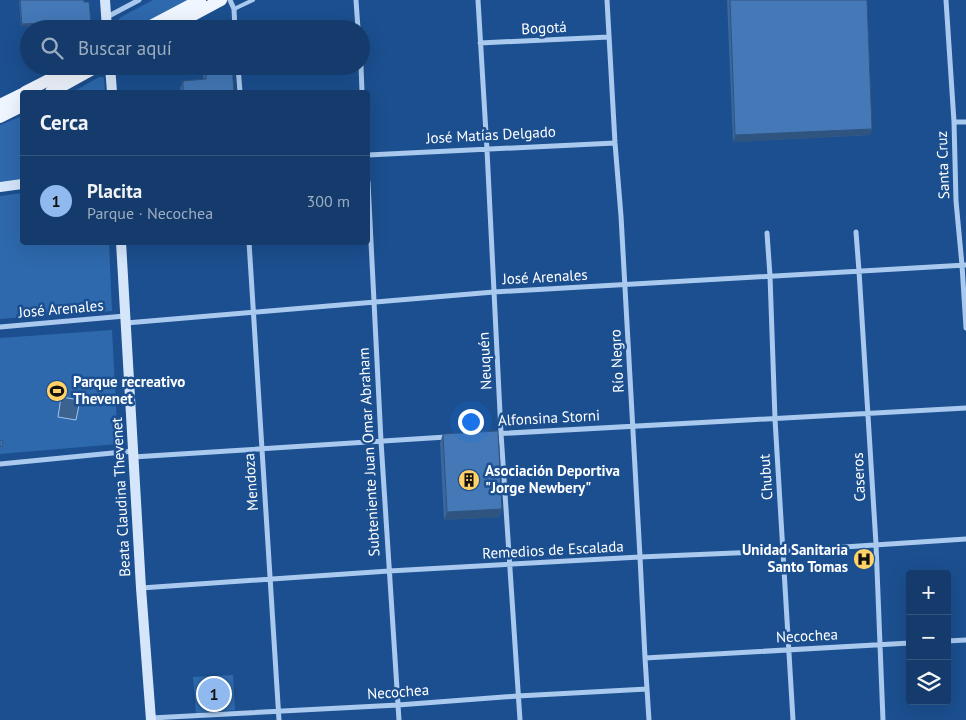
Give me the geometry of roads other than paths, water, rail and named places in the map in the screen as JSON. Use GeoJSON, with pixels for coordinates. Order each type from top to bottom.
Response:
{"type":"FeatureCollection","features":[{"type":"Feature","properties":{"kind":"main road"},"geometry":{"type":"LineString","coordinates":[[106,0],[106,20]]}},
{"type":"Feature","properties":{"kind":"main road"},"geometry":{"type":"LineString","coordinates":[[162,20],[200,0]]}},
{"type":"Feature","properties":{"kind":"main road"},"geometry":{"type":"LineString","coordinates":[[184,20],[221,0]]}},
{"type":"Feature","properties":{"kind":"main road"},"geometry":{"type":"LineString","coordinates":[[30,90],[59,75]]}},
{"type":"Feature","properties":{"kind":"main road"},"geometry":{"type":"LineString","coordinates":[[55,90],[82,75]]}},
{"type":"Feature","properties":{"kind":"main road"},"geometry":{"type":"LineString","coordinates":[[111,75],[112,90]]}},
{"type":"Feature","properties":{"kind":"main road"},"geometry":{"type":"LineString","coordinates":[[0,105],[20,95]]}},
{"type":"Feature","properties":{"kind":"main road"},"geometry":{"type":"LineString","coordinates":[[0,117],[20,107]]}},
{"type":"Feature","properties":{"kind":"main road"},"geometry":{"type":"LineString","coordinates":[[0,187],[20,184]]}},
{"type":"Feature","properties":{"kind":"main road","name":"Beata Claudina Thevenet"},"geometry":{"type":"LineString","coordinates":[[121,245],[141,588],[151,719]]}},
{"type":"Feature","properties":{"kind":"street"},"geometry":{"type":"LineString","coordinates":[[106,17],[138,0]]}},
{"type":"Feature","properties":{"kind":"street"},"geometry":{"type":"LineString","coordinates":[[230,0],[234,9],[235,20]]}},
{"type":"Feature","properties":{"kind":"street"},"geometry":{"type":"LineString","coordinates":[[356,0],[357,20]]}},
{"type":"Feature","properties":{"kind":"street","name":"Neuquén"},"geometry":{"type":"LineString","coordinates":[[478,0],[501,433],[520,720]]}},
{"type":"Feature","properties":{"kind":"street","name":"Río Negro"},"geometry":{"type":"LineString","coordinates":[[607,0],[615,144],[622,216],[624,285],[649,720]]}},
{"type":"Feature","properties":{"kind":"street","name":"Santa Cruz"},"geometry":{"type":"LineString","coordinates":[[946,0],[954,122],[956,201],[964,265],[966,328]]}},
{"type":"Feature","properties":{"kind":"street","name":"Bogotá"},"geometry":{"type":"LineString","coordinates":[[480,43],[609,37]]}},
{"type":"Feature","properties":{"kind":"street"},"geometry":{"type":"LineString","coordinates":[[239,75],[240,90]]}},
{"type":"Feature","properties":{"kind":"street"},"geometry":{"type":"LineString","coordinates":[[361,75],[362,90]]}},
{"type":"Feature","properties":{"kind":"street"},"geometry":{"type":"LineString","coordinates":[[954,122],[966,122]]}},
{"type":"Feature","properties":{"kind":"street","name":"José Matías Delgado"},"geometry":{"type":"LineString","coordinates":[[370,155],[615,144]]}},
{"type":"Feature","properties":{"kind":"street","name":"Subteniente Juan Omar Abraham"},"geometry":{"type":"LineString","coordinates":[[370,230],[399,720]]}},
{"type":"Feature","properties":{"kind":"street","name":"Caseros"},"geometry":{"type":"LineString","coordinates":[[856,232],[876,544],[883,720]]}},
{"type":"Feature","properties":{"kind":"street","name":"Chubut"},"geometry":{"type":"LineString","coordinates":[[766,233],[770,276],[775,419],[793,720]]}},
{"type":"Feature","properties":{"kind":"street","name":"Mendoza"},"geometry":{"type":"LineString","coordinates":[[249,245],[279,720]]}},
{"type":"Feature","properties":{"kind":"street","name":"José Arenales"},"geometry":{"type":"LineString","coordinates":[[0,327],[252,313],[494,292],[964,265]]}},
{"type":"Feature","properties":{"kind":"street","name":"Alfonsina Storni"},"geometry":{"type":"LineString","coordinates":[[482,434],[966,408]]}},
{"type":"Feature","properties":{"kind":"street"},"geometry":{"type":"LineString","coordinates":[[0,464],[133,454],[262,449],[455,436]]}},
{"type":"Feature","properties":{"kind":"street","name":"Remedios de Escalada"},"geometry":{"type":"LineString","coordinates":[[141,588],[389,571],[640,557],[783,552],[966,538]]}},
{"type":"Feature","properties":{"kind":"street"},"geometry":{"type":"LineString","coordinates":[[951,641],[966,640]]}},
{"type":"Feature","properties":{"kind":"street","name":"Necochea"},"geometry":{"type":"LineString","coordinates":[[645,658],[906,643]]}},
{"type":"Feature","properties":{"kind":"street","name":"Necochea"},"geometry":{"type":"LineString","coordinates":[[151,719],[647,689]]}},
{"type":"Feature","properties":{"kind":"lane"},"geometry":{"type":"LineString","coordinates":[[234,9],[253,0]]}},
{"type":"Feature","properties":{"kind":"place","name":"Parque recreativo Thevenet"},"geometry":{"type":"Point","coordinates":[57,391]}},
{"type":"Feature","properties":{"kind":"place","name":"Asociación Deportiva \"Jorge Newbery\""},"geometry":{"type":"Point","coordinates":[469,480]}},
{"type":"Feature","properties":{"kind":"place","name":"Unidad Sanitaria Santo Tomas"},"geometry":{"type":"Point","coordinates":[864,559]}},
{"type":"Feature","properties":{"kind":"place","name":"Placita"},"geometry":{"type":"Point","coordinates":[214,694]}}]}
